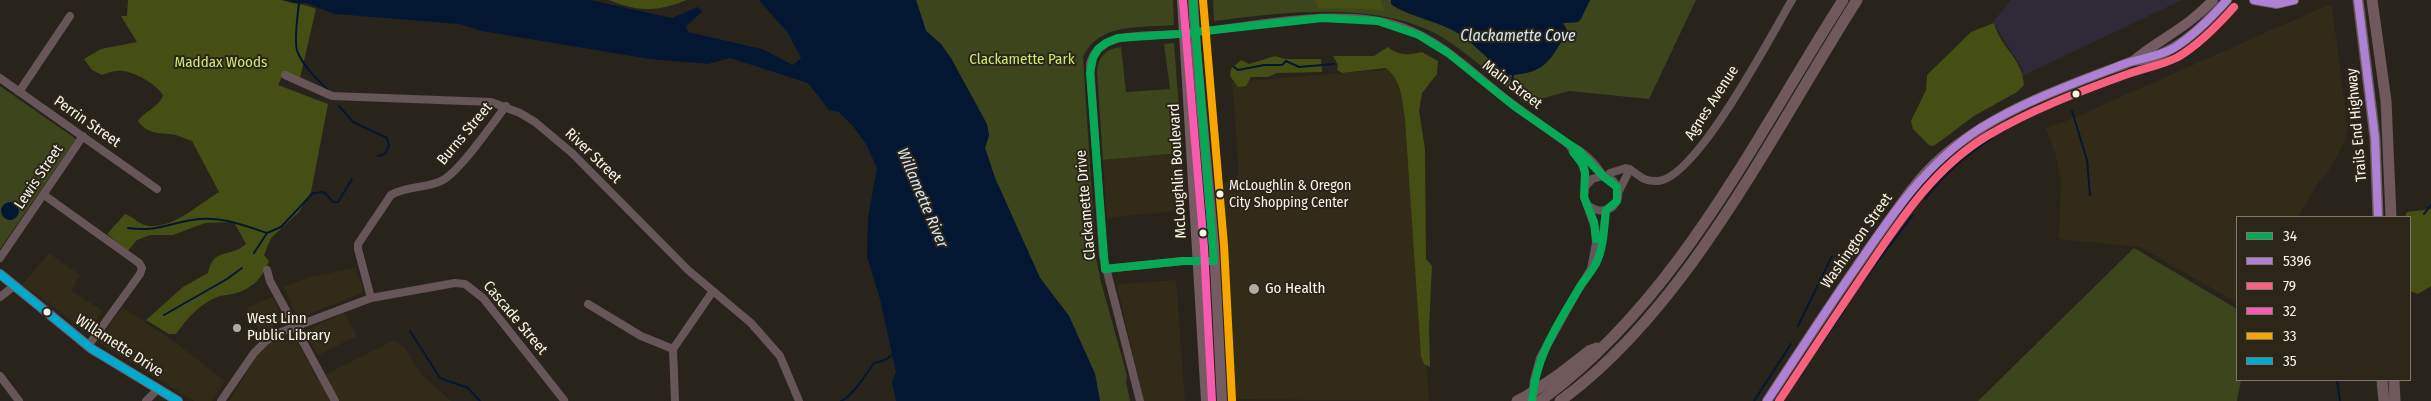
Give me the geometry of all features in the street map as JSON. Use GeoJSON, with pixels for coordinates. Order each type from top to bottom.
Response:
{"type":"FeatureCollection","features":[{"type":"Feature","properties":{"kind":"highway"},"geometry":{"type":"LineString","coordinates":[[1540,401],[1558,388],[1606,345],[1648,298],[1698,232],[1843,0]]}},
{"type":"Feature","properties":{"kind":"highway"},"geometry":{"type":"LineString","coordinates":[[1560,401],[1616,352],[1683,274],[1743,184],[1857,0]]}},
{"type":"Feature","properties":{"kind":"highway","name":"Trails End Highway"},"geometry":{"type":"LineString","coordinates":[[2358,0],[2375,138],[2378,216]]}},
{"type":"Feature","properties":{"kind":"highway","name":"Trails End Highway"},"geometry":{"type":"LineString","coordinates":[[2372,0],[2386,101],[2391,216]]}},
{"type":"Feature","properties":{"kind":"highway"},"geometry":{"type":"LineString","coordinates":[[1517,401],[1558,375],[1589,350],[1606,345]]}},
{"type":"Feature","properties":{"kind":"highway"},"geometry":{"type":"LineString","coordinates":[[2382,381],[2384,401]]}},
{"type":"Feature","properties":{"kind":"highway"},"geometry":{"type":"LineString","coordinates":[[2394,381],[2395,401]]}},
{"type":"Feature","properties":{"kind":"main road","name":"McLoughlin Boulevard"},"geometry":{"type":"LineString","coordinates":[[1182,0],[1192,141],[1206,401]]}},
{"type":"Feature","properties":{"kind":"main road","name":"McLoughlin Boulevard"},"geometry":{"type":"LineString","coordinates":[[1193,0],[1214,261],[1222,401]]}},
{"type":"Feature","properties":{"kind":"main road","name":"Washington Street"},"geometry":{"type":"LineString","coordinates":[[1767,401],[1854,270],[1905,198],[1935,163],[1965,139],[1995,119],[2035,99],[2133,61],[2180,30],[2213,0]]}},
{"type":"Feature","properties":{"kind":"main road","name":"Washington Street"},"geometry":{"type":"LineString","coordinates":[[2133,61],[2150,60],[2184,42],[2212,17],[2227,0]]}},
{"type":"Feature","properties":{"kind":"main road"},"geometry":{"type":"LineString","coordinates":[[2254,0],[2277,4],[2294,0]]}},
{"type":"Feature","properties":{"kind":"main road","name":"Willamette Drive"},"geometry":{"type":"LineString","coordinates":[[0,274],[88,346],[178,401]]}},
{"type":"Feature","properties":{"kind":"street","name":"Agnes Avenue"},"geometry":{"type":"LineString","coordinates":[[1630,169],[1643,179],[1658,181],[1668,178],[1684,167],[1723,115],[1792,0]]}},
{"type":"Feature","properties":{"kind":"street"},"geometry":{"type":"LineString","coordinates":[[19,92],[70,16]]}},
{"type":"Feature","properties":{"kind":"street","name":"Main Street"},"geometry":{"type":"LineString","coordinates":[[1206,31],[1258,23],[1315,20],[1365,20],[1403,28],[1436,44],[1514,106],[1586,156],[1605,177],[1615,182],[1619,191],[1614,205],[1606,210],[1600,254],[1596,264],[1591,269],[1540,358],[1534,380],[1532,401]]}},
{"type":"Feature","properties":{"kind":"street","name":"Clackamette Drive"},"geometry":{"type":"LineString","coordinates":[[1140,401],[1105,269],[1090,64],[1095,53],[1106,42],[1119,38],[1176,34]]}},
{"type":"Feature","properties":{"kind":"street","name":"River Street"},"geometry":{"type":"LineString","coordinates":[[286,75],[332,96],[490,102],[506,106],[535,122],[572,153],[668,251],[751,323],[780,356],[800,401]]}},
{"type":"Feature","properties":{"kind":"street","name":"Perrin Street"},"geometry":{"type":"LineString","coordinates":[[0,78],[157,189]]}},
{"type":"Feature","properties":{"kind":"street","name":"Burns Street"},"geometry":{"type":"LineString","coordinates":[[371,298],[358,244],[391,195],[398,190],[433,184],[451,175],[506,106]]}},
{"type":"Feature","properties":{"kind":"street","name":"Lewis Street"},"geometry":{"type":"LineString","coordinates":[[0,258],[44,196],[83,136]]}},
{"type":"Feature","properties":{"kind":"street","name":"Main Street"},"geometry":{"type":"LineString","coordinates":[[1569,146],[1584,167],[1584,197],[1589,206],[1596,233],[1591,269]]}},
{"type":"Feature","properties":{"kind":"street"},"geometry":{"type":"LineString","coordinates":[[1585,187],[1592,179],[1605,177],[1615,171],[1630,169]]}},
{"type":"Feature","properties":{"kind":"street"},"geometry":{"type":"LineString","coordinates":[[1619,191],[1630,169]]}},
{"type":"Feature","properties":{"kind":"street"},"geometry":{"type":"LineString","coordinates":[[44,196],[139,263],[142,268],[140,274],[88,346]]}},
{"type":"Feature","properties":{"kind":"street"},"geometry":{"type":"LineString","coordinates":[[1589,206],[1594,210],[1606,210]]}},
{"type":"Feature","properties":{"kind":"street"},"geometry":{"type":"LineString","coordinates":[[1105,269],[1214,261]]}},
{"type":"Feature","properties":{"kind":"street"},"geometry":{"type":"LineString","coordinates":[[267,270],[270,281],[335,401]]}},
{"type":"Feature","properties":{"kind":"street","name":"Cascade Street"},"geometry":{"type":"LineString","coordinates":[[371,298],[455,283],[465,284],[483,298],[564,400]]}},
{"type":"Feature","properties":{"kind":"street"},"geometry":{"type":"LineString","coordinates":[[0,297],[14,286]]}},
{"type":"Feature","properties":{"kind":"street"},"geometry":{"type":"LineString","coordinates":[[675,401],[673,349],[713,291]]}},
{"type":"Feature","properties":{"kind":"street"},"geometry":{"type":"LineString","coordinates":[[221,401],[260,346],[273,336],[371,298]]}},
{"type":"Feature","properties":{"kind":"street"},"geometry":{"type":"LineString","coordinates":[[588,304],[641,336],[665,348],[673,349]]}},
{"type":"Feature","properties":{"kind":"street"},"geometry":{"type":"LineString","coordinates":[[0,376],[19,401]]}},
{"type":"Feature","properties":{"kind":"street"},"geometry":{"type":"LineString","coordinates":[[146,401],[158,389]]}},
{"type":"Feature","properties":{"kind":"shaded area"},"geometry":{"type":"Polygon","coordinates":[[[2011,0],[2182,0],[2020,77],[2019,75],[2024,71],[1993,22],[2011,0]]]}},
{"type":"Feature","properties":{"kind":"shaded area"},"geometry":{"type":"Polygon","coordinates":[[[2328,5],[2332,7],[2348,130],[2344,143],[2328,172],[2320,180],[2299,216],[2236,216],[2236,302],[2140,247],[2059,239],[2061,181],[2055,152],[2046,128],[2071,119],[2328,5]]]}},
{"type":"Feature","properties":{"kind":"shaded area"},"geometry":{"type":"Polygon","coordinates":[[[1407,68],[1429,401],[1234,399],[1230,382],[1216,192],[1220,185],[1237,177],[1239,171],[1232,82],[1407,68]]]}},
{"type":"Feature","properties":{"kind":"shaded area"},"geometry":{"type":"Polygon","coordinates":[[[1180,153],[1182,179],[1176,211],[1107,218],[1103,160],[1180,153]]]}},
{"type":"Feature","properties":{"kind":"shaded area"},"geometry":{"type":"Polygon","coordinates":[[[49,253],[80,275],[71,290],[103,311],[90,329],[82,330],[42,297],[22,285],[49,253]]]}},
{"type":"Feature","properties":{"kind":"shaded area"},"geometry":{"type":"Polygon","coordinates":[[[355,268],[363,288],[362,293],[301,317],[296,315],[284,287],[313,276],[355,268]]]}},
{"type":"Feature","properties":{"kind":"shaded area"},"geometry":{"type":"Polygon","coordinates":[[[1176,280],[1185,401],[1144,401],[1117,286],[1121,284],[1176,280]]]}},
{"type":"Feature","properties":{"kind":"shaded area"},"geometry":{"type":"Polygon","coordinates":[[[272,297],[284,321],[260,333],[247,308],[272,297]]]}},
{"type":"Feature","properties":{"kind":"shaded area"},"geometry":{"type":"Polygon","coordinates":[[[122,307],[176,343],[225,381],[212,401],[194,401],[101,344],[101,338],[122,307]]]}},
{"type":"Feature","properties":{"kind":"shaded area"},"geometry":{"type":"Polygon","coordinates":[[[344,313],[357,336],[318,355],[304,331],[344,313]]]}},
{"type":"Feature","properties":{"kind":"shaded area"},"geometry":{"type":"Polygon","coordinates":[[[293,333],[317,379],[393,341],[404,346],[422,375],[451,401],[229,401],[259,352],[270,344],[293,333]]]}},
{"type":"Feature","properties":{"kind":"green space","name":"Maddax Woods"},"geometry":{"type":"Polygon","coordinates":[[[128,0],[281,0],[316,9],[300,78],[284,72],[278,85],[328,104],[311,192],[299,212],[271,238],[264,255],[269,261],[260,278],[240,292],[219,296],[199,308],[176,334],[169,334],[146,320],[183,287],[208,273],[214,259],[246,244],[234,222],[205,223],[173,235],[150,235],[137,240],[128,251],[107,234],[125,214],[139,223],[158,226],[186,214],[219,192],[192,141],[176,135],[151,131],[142,126],[138,121],[159,103],[163,95],[160,91],[145,79],[127,72],[116,71],[102,75],[92,70],[84,59],[101,49],[137,42],[121,16],[127,16],[128,0]]]}},
{"type":"Feature","properties":{"kind":"green space"},"geometry":{"type":"Polygon","coordinates":[[[609,0],[687,0],[666,7],[648,9],[629,7],[609,0]]]}},
{"type":"Feature","properties":{"kind":"green space","name":"Clackamette Park"},"geometry":{"type":"Polygon","coordinates":[[[916,0],[1173,0],[1174,25],[1135,27],[1110,32],[1090,46],[1083,57],[1096,258],[1127,376],[1126,382],[1130,401],[1100,401],[1095,374],[1069,316],[1040,278],[995,178],[985,148],[989,135],[941,44],[926,31],[916,0]]]}},
{"type":"Feature","properties":{"kind":"green space"},"geometry":{"type":"Polygon","coordinates":[[[1213,0],[1391,0],[1391,4],[1398,8],[1463,36],[1507,75],[1530,72],[1545,64],[1551,58],[1567,30],[1563,23],[1578,22],[1590,0],[1696,0],[1649,99],[1569,91],[1526,103],[1453,44],[1417,25],[1360,13],[1331,12],[1300,12],[1214,21],[1213,0]]]}},
{"type":"Feature","properties":{"kind":"green space"},"geometry":{"type":"Polygon","coordinates":[[[1315,0],[1381,0],[1384,11],[1355,8],[1318,9],[1315,0]]]}},
{"type":"Feature","properties":{"kind":"green space"},"geometry":{"type":"Polygon","coordinates":[[[1994,23],[2001,40],[2019,67],[2024,85],[2017,92],[1974,116],[1935,145],[1930,146],[1913,129],[1911,121],[1926,90],[1927,75],[1971,32],[1994,23]]]}},
{"type":"Feature","properties":{"kind":"green space"},"geometry":{"type":"Polygon","coordinates":[[[1174,43],[1181,134],[1178,139],[1180,153],[1103,160],[1097,71],[1099,61],[1111,49],[1121,47],[1126,92],[1170,89],[1164,44],[1174,43]]]}},
{"type":"Feature","properties":{"kind":"green space"},"geometry":{"type":"Polygon","coordinates":[[[1388,47],[1404,54],[1422,52],[1438,61],[1437,74],[1422,93],[1419,111],[1425,149],[1426,259],[1432,266],[1429,327],[1430,367],[1424,364],[1421,356],[1405,119],[1400,91],[1395,79],[1386,68],[1342,73],[1337,70],[1338,65],[1333,56],[1374,56],[1388,47]]]}},
{"type":"Feature","properties":{"kind":"green space"},"geometry":{"type":"Polygon","coordinates":[[[1275,56],[1285,59],[1321,59],[1322,72],[1277,73],[1268,77],[1251,77],[1246,86],[1238,87],[1230,76],[1231,69],[1241,60],[1249,64],[1275,56]]]}},
{"type":"Feature","properties":{"kind":"green space"},"geometry":{"type":"Polygon","coordinates":[[[0,86],[76,139],[0,249],[0,86]]]}},
{"type":"Feature","properties":{"kind":"green space"},"geometry":{"type":"Polygon","coordinates":[[[2431,209],[2431,286],[2418,294],[2411,291],[2411,216],[2405,216],[2407,212],[2431,209]]]}},
{"type":"Feature","properties":{"kind":"green space"},"geometry":{"type":"Polygon","coordinates":[[[2134,248],[2236,308],[2236,381],[2241,381],[2237,401],[1978,401],[2134,248]]]}},
{"type":"Feature","properties":{"kind":"water","name":"Willamette River"},"geometry":{"type":"Polygon","coordinates":[[[285,0],[590,0],[672,18],[698,7],[702,12],[686,26],[688,32],[762,49],[793,65],[801,58],[788,33],[759,0],[916,0],[926,31],[941,44],[951,58],[987,124],[989,135],[985,148],[995,178],[1040,278],[1069,316],[1095,374],[1100,401],[896,401],[892,382],[896,372],[880,299],[867,257],[868,218],[877,168],[866,144],[852,125],[839,112],[829,110],[808,83],[730,58],[708,64],[650,59],[482,31],[459,24],[335,14],[306,3],[294,3],[285,0]]]}},
{"type":"Feature","properties":{"kind":"water","name":"Clackamette Cove"},"geometry":{"type":"Polygon","coordinates":[[[1391,0],[1590,0],[1578,22],[1563,23],[1567,30],[1566,34],[1544,65],[1529,72],[1507,75],[1456,32],[1397,8],[1391,4],[1391,0]]]}},
{"type":"Feature","properties":{"kind":"water"},"geometry":{"type":"Polygon","coordinates":[[[10,202],[16,205],[19,211],[16,217],[10,220],[4,217],[1,211],[4,205],[10,202]]]}},
{"type":"Feature","properties":{"kind":"waterway"},"geometry":{"type":"LineString","coordinates":[[299,3],[296,29],[297,49],[307,68],[328,90]]}},
{"type":"Feature","properties":{"kind":"waterway"},"geometry":{"type":"LineString","coordinates":[[1234,67],[1238,70],[1264,65],[1282,65],[1286,61],[1299,67],[1334,64]]}},
{"type":"Feature","properties":{"kind":"waterway"},"geometry":{"type":"LineString","coordinates":[[1511,86],[1513,75]]}},
{"type":"Feature","properties":{"kind":"waterway"},"geometry":{"type":"LineString","coordinates":[[339,106],[353,122],[387,138],[389,146],[385,154],[378,156]]}},
{"type":"Feature","properties":{"kind":"waterway"},"geometry":{"type":"LineString","coordinates":[[2072,111],[2087,160],[2090,195]]}},
{"type":"Feature","properties":{"kind":"waterway"},"geometry":{"type":"LineString","coordinates":[[1925,199],[1956,165],[1992,138]]}},
{"type":"Feature","properties":{"kind":"waterway"},"geometry":{"type":"LineString","coordinates":[[254,253],[267,233],[281,227],[313,193],[324,192],[333,202],[338,202],[352,179]]}},
{"type":"Feature","properties":{"kind":"waterway"},"geometry":{"type":"LineString","coordinates":[[2424,214],[2431,205]]}},
{"type":"Feature","properties":{"kind":"waterway"},"geometry":{"type":"LineString","coordinates":[[1856,290],[1913,215]]}},
{"type":"Feature","properties":{"kind":"waterway"},"geometry":{"type":"LineString","coordinates":[[128,228],[146,229],[192,220],[211,219],[230,222],[267,233]]}},
{"type":"Feature","properties":{"kind":"waterway"},"geometry":{"type":"LineString","coordinates":[[1798,326],[1832,256]]}},
{"type":"Feature","properties":{"kind":"waterway"},"geometry":{"type":"LineString","coordinates":[[164,315],[227,279],[242,268]]}},
{"type":"Feature","properties":{"kind":"waterway"},"geometry":{"type":"LineString","coordinates":[[1819,347],[1845,309]]}},
{"type":"Feature","properties":{"kind":"waterway"},"geometry":{"type":"LineString","coordinates":[[410,331],[440,378],[468,388],[480,401]]}},
{"type":"Feature","properties":{"kind":"waterway"},"geometry":{"type":"LineString","coordinates":[[1754,401],[1791,344]]}},
{"type":"Feature","properties":{"kind":"waterway"},"geometry":{"type":"LineString","coordinates":[[841,401],[854,390],[874,363],[885,360],[892,355]]}},
{"type":"Feature","properties":{"kind":"waterway"},"geometry":{"type":"LineString","coordinates":[[2337,381],[2340,401]]}},
{"type":"Feature","properties":{"kind":"transit line","name":"34"},"geometry":{"type":"LineString","coordinates":[[1105,269],[1183,261],[1214,261],[1193,0]]}},
{"type":"Feature","properties":{"kind":"transit line","name":"33"},"geometry":{"type":"LineString","coordinates":[[1203,0],[1224,245],[1232,400]]}},
{"type":"Feature","properties":{"kind":"transit line","name":"5396"},"geometry":{"type":"LineString","coordinates":[[1767,401],[1883,228],[1911,191],[1942,158],[1979,129],[2032,101],[2124,64],[2174,48],[2202,26],[2227,0]]}},
{"type":"Feature","properties":{"kind":"transit line","name":"5396"},"geometry":{"type":"LineString","coordinates":[[2254,0],[2277,4],[2294,0]]}},
{"type":"Feature","properties":{"kind":"transit line","name":"5396"},"geometry":{"type":"LineString","coordinates":[[2358,0],[2375,138],[2378,216]]}},
{"type":"Feature","properties":{"kind":"transit line","name":"32"},"geometry":{"type":"LineString","coordinates":[[1183,1],[1204,247],[1212,401]]}},
{"type":"Feature","properties":{"kind":"transit line","name":"79"},"geometry":{"type":"LineString","coordinates":[[1779,401],[1906,213],[1951,163],[1987,136],[2038,110],[2107,81],[2165,63],[2178,57],[2201,40],[2234,7]]}},
{"type":"Feature","properties":{"kind":"transit line","name":"34"},"geometry":{"type":"LineString","coordinates":[[1105,269],[1090,73],[1093,58],[1098,49],[1118,38],[1178,34],[1322,18],[1378,21],[1419,35],[1448,53],[1514,106],[1579,151],[1604,177],[1617,187],[1617,201],[1606,210],[1599,257],[1549,340],[1538,369],[1532,401]]}},
{"type":"Feature","properties":{"kind":"transit line","name":"34"},"geometry":{"type":"LineString","coordinates":[[1573,152],[1582,163],[1585,173],[1584,197],[1594,222],[1596,239]]}},
{"type":"Feature","properties":{"kind":"transit line","name":"35"},"geometry":{"type":"LineString","coordinates":[[0,274],[92,349],[178,401]]}},
{"type":"Feature","properties":{"kind":"place","name":"McLoughlin & Oregon City Shopping Center"},"geometry":{"type":"Point","coordinates":[1220,194]}},
{"type":"Feature","properties":{"kind":"place","name":"Go Health"},"geometry":{"type":"Point","coordinates":[1254,289]}},
{"type":"Feature","properties":{"kind":"place","name":"West Linn Public Library"},"geometry":{"type":"Point","coordinates":[237,328]}}]}
